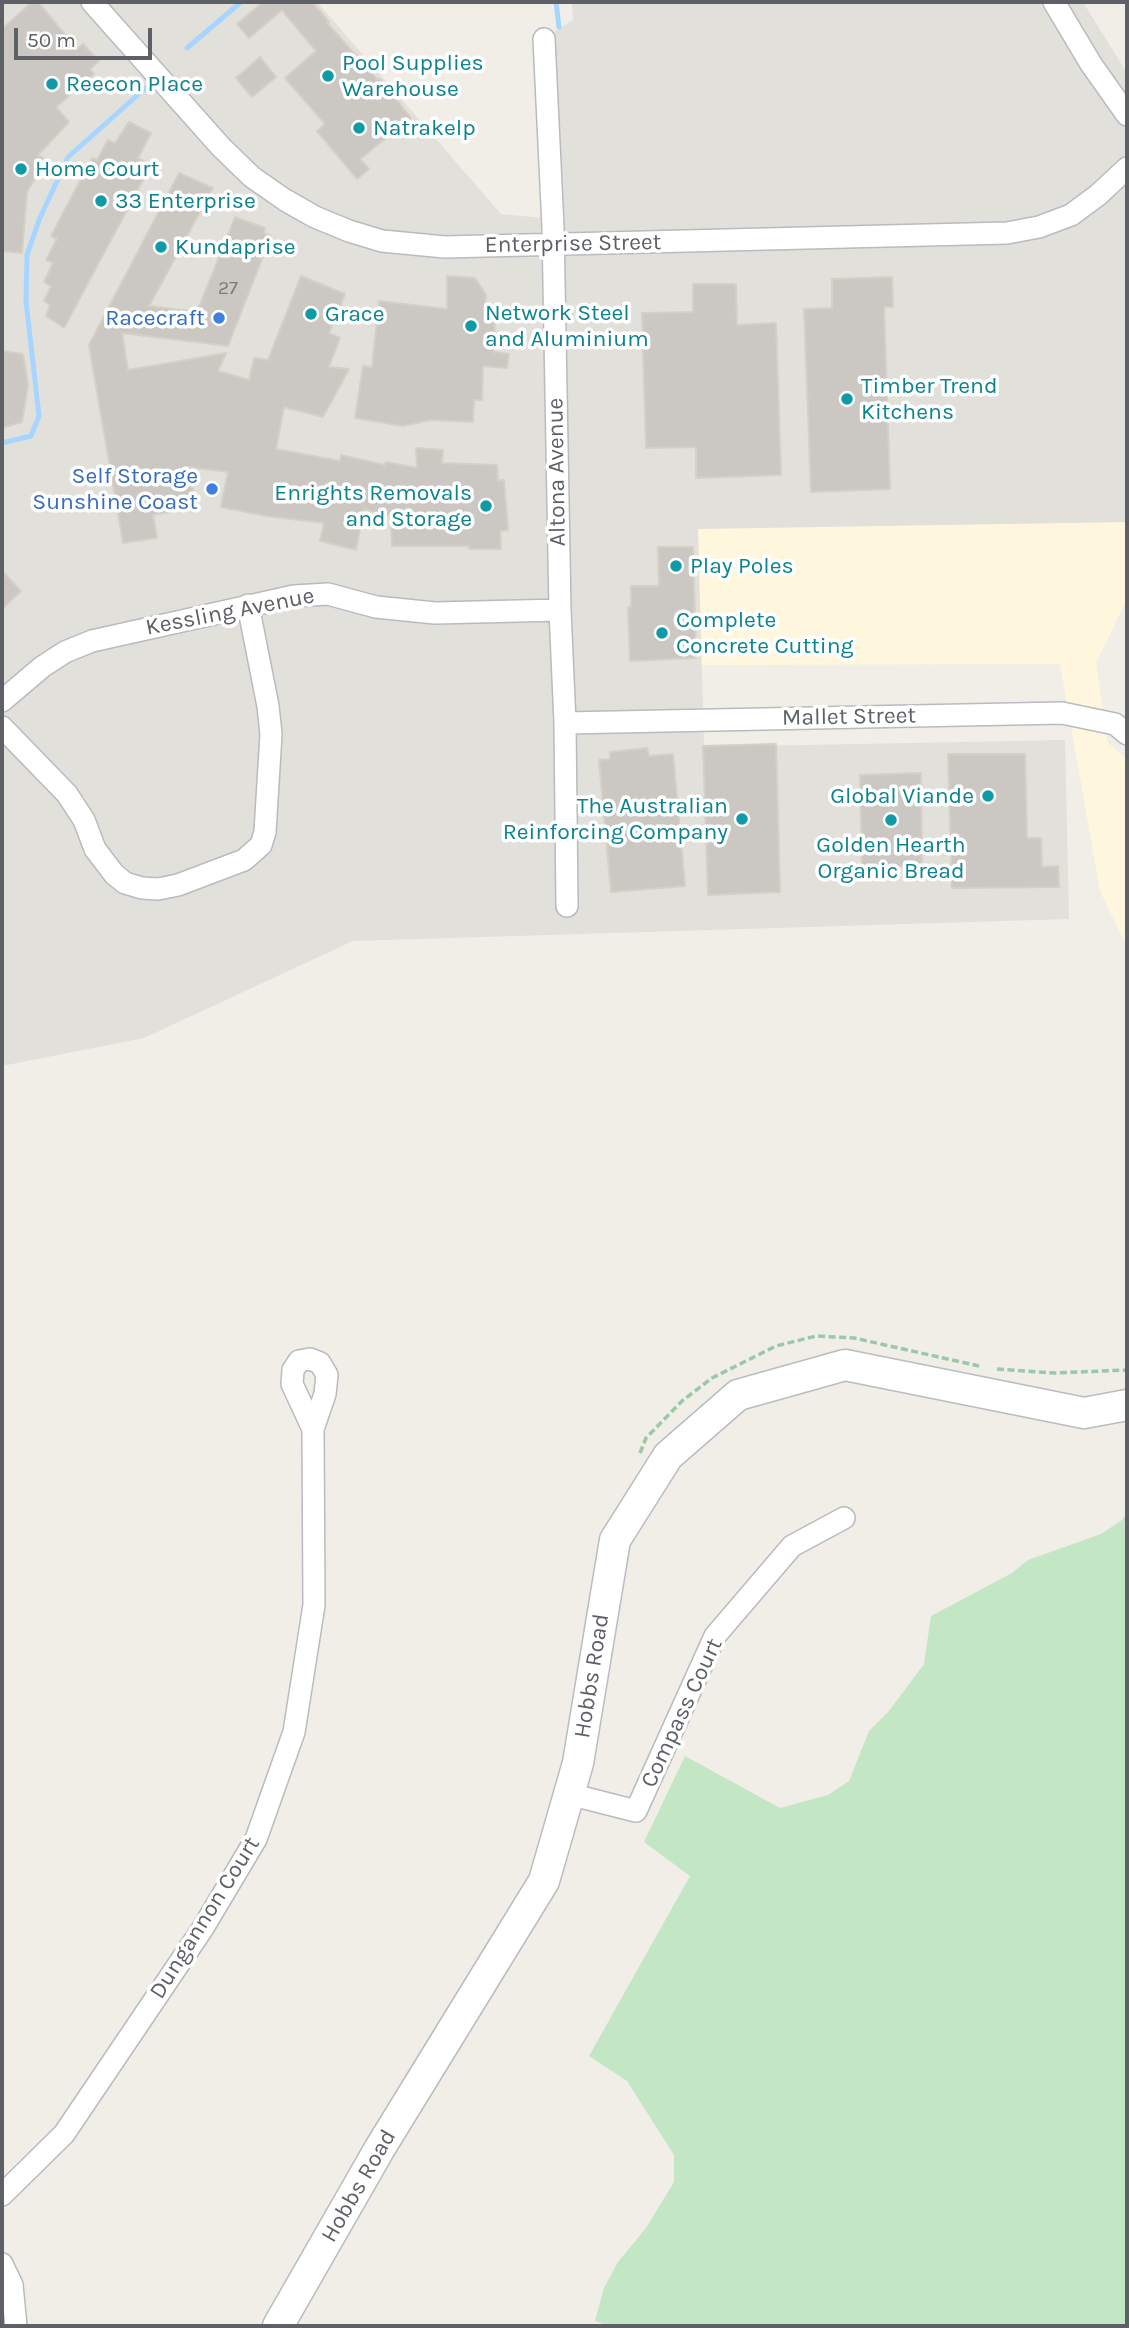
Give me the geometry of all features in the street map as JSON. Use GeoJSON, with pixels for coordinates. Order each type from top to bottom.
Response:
{"type":"FeatureCollection","features":[{"type":"Feature","properties":{"kind":"street","name":"Enterprise Street"},"geometry":{"type":"LineString","coordinates":[[92,2],[229,155],[252,177],[314,217],[382,241],[445,247],[960,235],[1024,231],[1056,222],[1077,211],[1127,168]]}},
{"type":"Feature","properties":{"kind":"street"},"geometry":{"type":"LineString","coordinates":[[1054,2],[1091,64],[1127,115]]}},
{"type":"Feature","properties":{"kind":"street","name":"Altona Avenue"},"geometry":{"type":"LineString","coordinates":[[544,39],[553,245],[567,906]]}},
{"type":"Feature","properties":{"kind":"street","name":"Kessling Avenue"},"geometry":{"type":"LineString","coordinates":[[2,701],[42,667],[65,652],[92,640],[294,596],[320,594],[400,611],[447,613],[560,610]]}},
{"type":"Feature","properties":{"kind":"street"},"geometry":{"type":"LineString","coordinates":[[2,727],[67,794],[84,820],[95,849],[114,874],[125,883],[158,889],[178,885],[244,860],[261,845],[265,832],[271,734],[248,606]]}},
{"type":"Feature","properties":{"kind":"street","name":"Mallet Street"},"geometry":{"type":"LineString","coordinates":[[565,723],[1062,713],[1115,724],[1127,734]]}},
{"type":"Feature","properties":{"kind":"street","name":"Hobbs Road"},"geometry":{"type":"LineString","coordinates":[[278,2326],[380,2148],[544,1881],[578,1763],[615,1540],[668,1456],[738,1395],[845,1365],[1084,1413],[1127,1405]]}},
{"type":"Feature","properties":{"kind":"street","name":"Dungannon Court"},"geometry":{"type":"LineString","coordinates":[[2,2195],[64,2134],[203,1928],[256,1839],[294,1732],[314,1605],[313,1429]]}},
{"type":"Feature","properties":{"kind":"street","name":"Compass Court"},"geometry":{"type":"LineString","coordinates":[[569,1794],[636,1811],[715,1636],[792,1546],[844,1518]]}},
{"type":"Feature","properties":{"kind":"street"},"geometry":{"type":"LineString","coordinates":[[2,2264],[12,2285],[16,2326]]}},
{"type":"Feature","properties":{"kind":"path"},"geometry":{"type":"LineString","coordinates":[[637,1460],[646,1438],[682,1401],[712,1378],[776,1346],[816,1336],[855,1338],[982,1366]]}},
{"type":"Feature","properties":{"kind":"path"},"geometry":{"type":"LineString","coordinates":[[995,1369],[1054,1373],[1127,1370]]}},
{"type":"Feature","properties":{"kind":"shaded area"},"geometry":{"type":"Polygon","coordinates":[[[2,2],[317,2],[501,214],[543,218],[535,44],[573,20],[572,2],[1083,2],[1127,73],[1127,522],[698,529],[704,747],[1065,740],[1069,919],[353,941],[144,1038],[2,1066],[2,2]]]}},
{"type":"Feature","properties":{"kind":"shaded area"},"geometry":{"type":"Polygon","coordinates":[[[1127,522],[1127,599],[1096,663],[1108,743],[1127,759],[1127,942],[1100,891],[1060,664],[697,665],[698,528],[1127,522]]]}},
{"type":"Feature","properties":{"kind":"green space"},"geometry":{"type":"Polygon","coordinates":[[[1127,1512],[1127,2326],[609,2326],[595,2321],[604,2288],[618,2262],[646,2228],[674,2182],[674,2155],[627,2081],[589,2056],[690,1876],[644,1842],[685,1756],[780,1808],[828,1795],[849,1781],[869,1731],[889,1711],[924,1664],[931,1616],[1012,1573],[1028,1560],[1101,1534],[1122,1520],[1127,1512]]]}},
{"type":"Feature","properties":{"kind":"building"},"geometry":{"type":"Polygon","coordinates":[[[32,2],[38,2],[77,49],[83,44],[99,61],[90,69],[94,74],[56,107],[69,122],[38,155],[46,160],[27,192],[22,253],[2,251],[2,29],[32,2]]]}},
{"type":"Feature","properties":{"kind":"building"},"geometry":{"type":"Polygon","coordinates":[[[263,2],[312,2],[329,22],[327,23],[378,80],[380,79],[411,118],[360,159],[369,169],[357,179],[317,131],[325,124],[285,78],[316,51],[282,10],[249,38],[237,24],[263,2]]]}},
{"type":"Feature","properties":{"kind":"building"},"geometry":{"type":"Polygon","coordinates":[[[260,57],[276,77],[252,97],[236,78],[260,57]]]}},
{"type":"Feature","properties":{"kind":"building","name":"33 Enterprise"},"geometry":{"type":"Polygon","coordinates":[[[129,122],[151,133],[138,158],[151,165],[64,328],[46,316],[50,305],[44,301],[51,286],[44,282],[53,263],[46,260],[57,239],[51,236],[92,158],[97,160],[108,140],[115,143],[129,122]]]}},
{"type":"Feature","properties":{"kind":"building"},"geometry":{"type":"Polygon","coordinates":[[[179,173],[213,188],[149,306],[197,312],[235,217],[265,228],[264,233],[271,236],[228,346],[122,333],[128,370],[226,353],[218,371],[249,380],[254,358],[268,360],[301,276],[345,294],[329,333],[340,338],[329,367],[349,369],[323,417],[284,407],[276,449],[340,461],[341,455],[385,465],[386,462],[417,468],[416,448],[443,450],[442,463],[497,465],[498,481],[504,480],[508,530],[500,531],[501,549],[469,549],[469,546],[392,546],[390,516],[364,509],[356,550],[320,541],[324,523],[221,507],[228,472],[189,467],[196,507],[153,515],[157,538],[123,543],[89,345],[179,173]]]}},
{"type":"Feature","properties":{"kind":"building"},"geometry":{"type":"Polygon","coordinates":[[[447,276],[475,278],[486,295],[485,307],[495,308],[494,352],[509,354],[507,368],[483,366],[482,400],[474,400],[473,422],[430,420],[403,426],[355,418],[363,366],[372,367],[379,301],[447,309],[447,276]]]}},
{"type":"Feature","properties":{"kind":"building","name":"Timber Trend Kitchens"},"geometry":{"type":"Polygon","coordinates":[[[892,277],[893,307],[884,307],[890,489],[811,492],[804,309],[832,308],[832,279],[892,277]]]}},
{"type":"Feature","properties":{"kind":"building"},"geometry":{"type":"Polygon","coordinates":[[[693,284],[736,284],[737,325],[776,323],[781,475],[696,478],[696,447],[646,448],[642,313],[693,312],[693,284]]]}},
{"type":"Feature","properties":{"kind":"building"},"geometry":{"type":"Polygon","coordinates":[[[2,351],[23,354],[28,385],[22,422],[2,428],[2,351]]]}},
{"type":"Feature","properties":{"kind":"building"},"geometry":{"type":"Polygon","coordinates":[[[658,547],[693,547],[696,658],[630,661],[628,607],[631,607],[631,586],[659,586],[658,547]]]}},
{"type":"Feature","properties":{"kind":"building"},"geometry":{"type":"Polygon","coordinates":[[[2,571],[21,591],[2,609],[2,571]]]}},
{"type":"Feature","properties":{"kind":"building","name":"The Australian Reinforcing Company"},"geometry":{"type":"Polygon","coordinates":[[[776,744],[780,892],[708,895],[703,746],[776,744]]]}},
{"type":"Feature","properties":{"kind":"building"},"geometry":{"type":"Polygon","coordinates":[[[647,748],[649,756],[673,754],[685,886],[611,892],[599,760],[610,759],[610,752],[647,748]]]}},
{"type":"Feature","properties":{"kind":"building","name":"Global Viande"},"geometry":{"type":"Polygon","coordinates":[[[948,754],[1025,754],[1027,838],[1041,838],[1042,867],[1058,866],[1059,887],[952,888],[948,754]]]}},
{"type":"Feature","properties":{"kind":"building","name":"Golden Hearth Organic Bread"},"geometry":{"type":"Polygon","coordinates":[[[921,773],[922,866],[862,867],[860,775],[921,773]]]}},
{"type":"Feature","properties":{"kind":"waterway"},"geometry":{"type":"LineString","coordinates":[[187,48],[241,2]]}},
{"type":"Feature","properties":{"kind":"waterway"},"geometry":{"type":"LineString","coordinates":[[556,2],[559,27]]}},
{"type":"Feature","properties":{"kind":"waterway"},"geometry":{"type":"LineString","coordinates":[[2,443],[31,436],[39,416],[26,301],[27,255],[39,220],[68,157],[148,86]]}},
{"type":"Feature","properties":{"kind":"place","name":"Pool Supplies Warehouse"},"geometry":{"type":"Point","coordinates":[328,76]}},
{"type":"Feature","properties":{"kind":"place","name":"Reecon Place"},"geometry":{"type":"Point","coordinates":[52,84]}},
{"type":"Feature","properties":{"kind":"place","name":"Natrakelp"},"geometry":{"type":"Point","coordinates":[359,128]}},
{"type":"Feature","properties":{"kind":"place","name":"Home Court"},"geometry":{"type":"Point","coordinates":[21,169]}},
{"type":"Feature","properties":{"kind":"place","name":"33 Enterprise"},"geometry":{"type":"Point","coordinates":[101,201]}},
{"type":"Feature","properties":{"kind":"place","name":"Kundaprise"},"geometry":{"type":"Point","coordinates":[161,247]}},
{"type":"Feature","properties":{"kind":"place","name":"Grace"},"geometry":{"type":"Point","coordinates":[311,314]}},
{"type":"Feature","properties":{"kind":"place","name":"Racecraft"},"geometry":{"type":"Point","coordinates":[219,318]}},
{"type":"Feature","properties":{"kind":"place","name":"Network Steel and Aluminium"},"geometry":{"type":"Point","coordinates":[471,326]}},
{"type":"Feature","properties":{"kind":"place","name":"Timber Trend Kitchens"},"geometry":{"type":"Point","coordinates":[847,399]}},
{"type":"Feature","properties":{"kind":"place","name":"Self Storage Sunshine Coast"},"geometry":{"type":"Point","coordinates":[212,489]}},
{"type":"Feature","properties":{"kind":"place","name":"Enrights Removals and Storage"},"geometry":{"type":"Point","coordinates":[486,506]}},
{"type":"Feature","properties":{"kind":"place","name":"Play Poles"},"geometry":{"type":"Point","coordinates":[676,566]}},
{"type":"Feature","properties":{"kind":"place","name":"Complete Concrete Cutting"},"geometry":{"type":"Point","coordinates":[662,633]}},
{"type":"Feature","properties":{"kind":"place","name":"Global Viande"},"geometry":{"type":"Point","coordinates":[988,796]}},
{"type":"Feature","properties":{"kind":"place","name":"The Australian Reinforcing Company"},"geometry":{"type":"Point","coordinates":[742,819]}},
{"type":"Feature","properties":{"kind":"place","name":"Golden Hearth Organic Bread"},"geometry":{"type":"Point","coordinates":[891,820]}}]}
